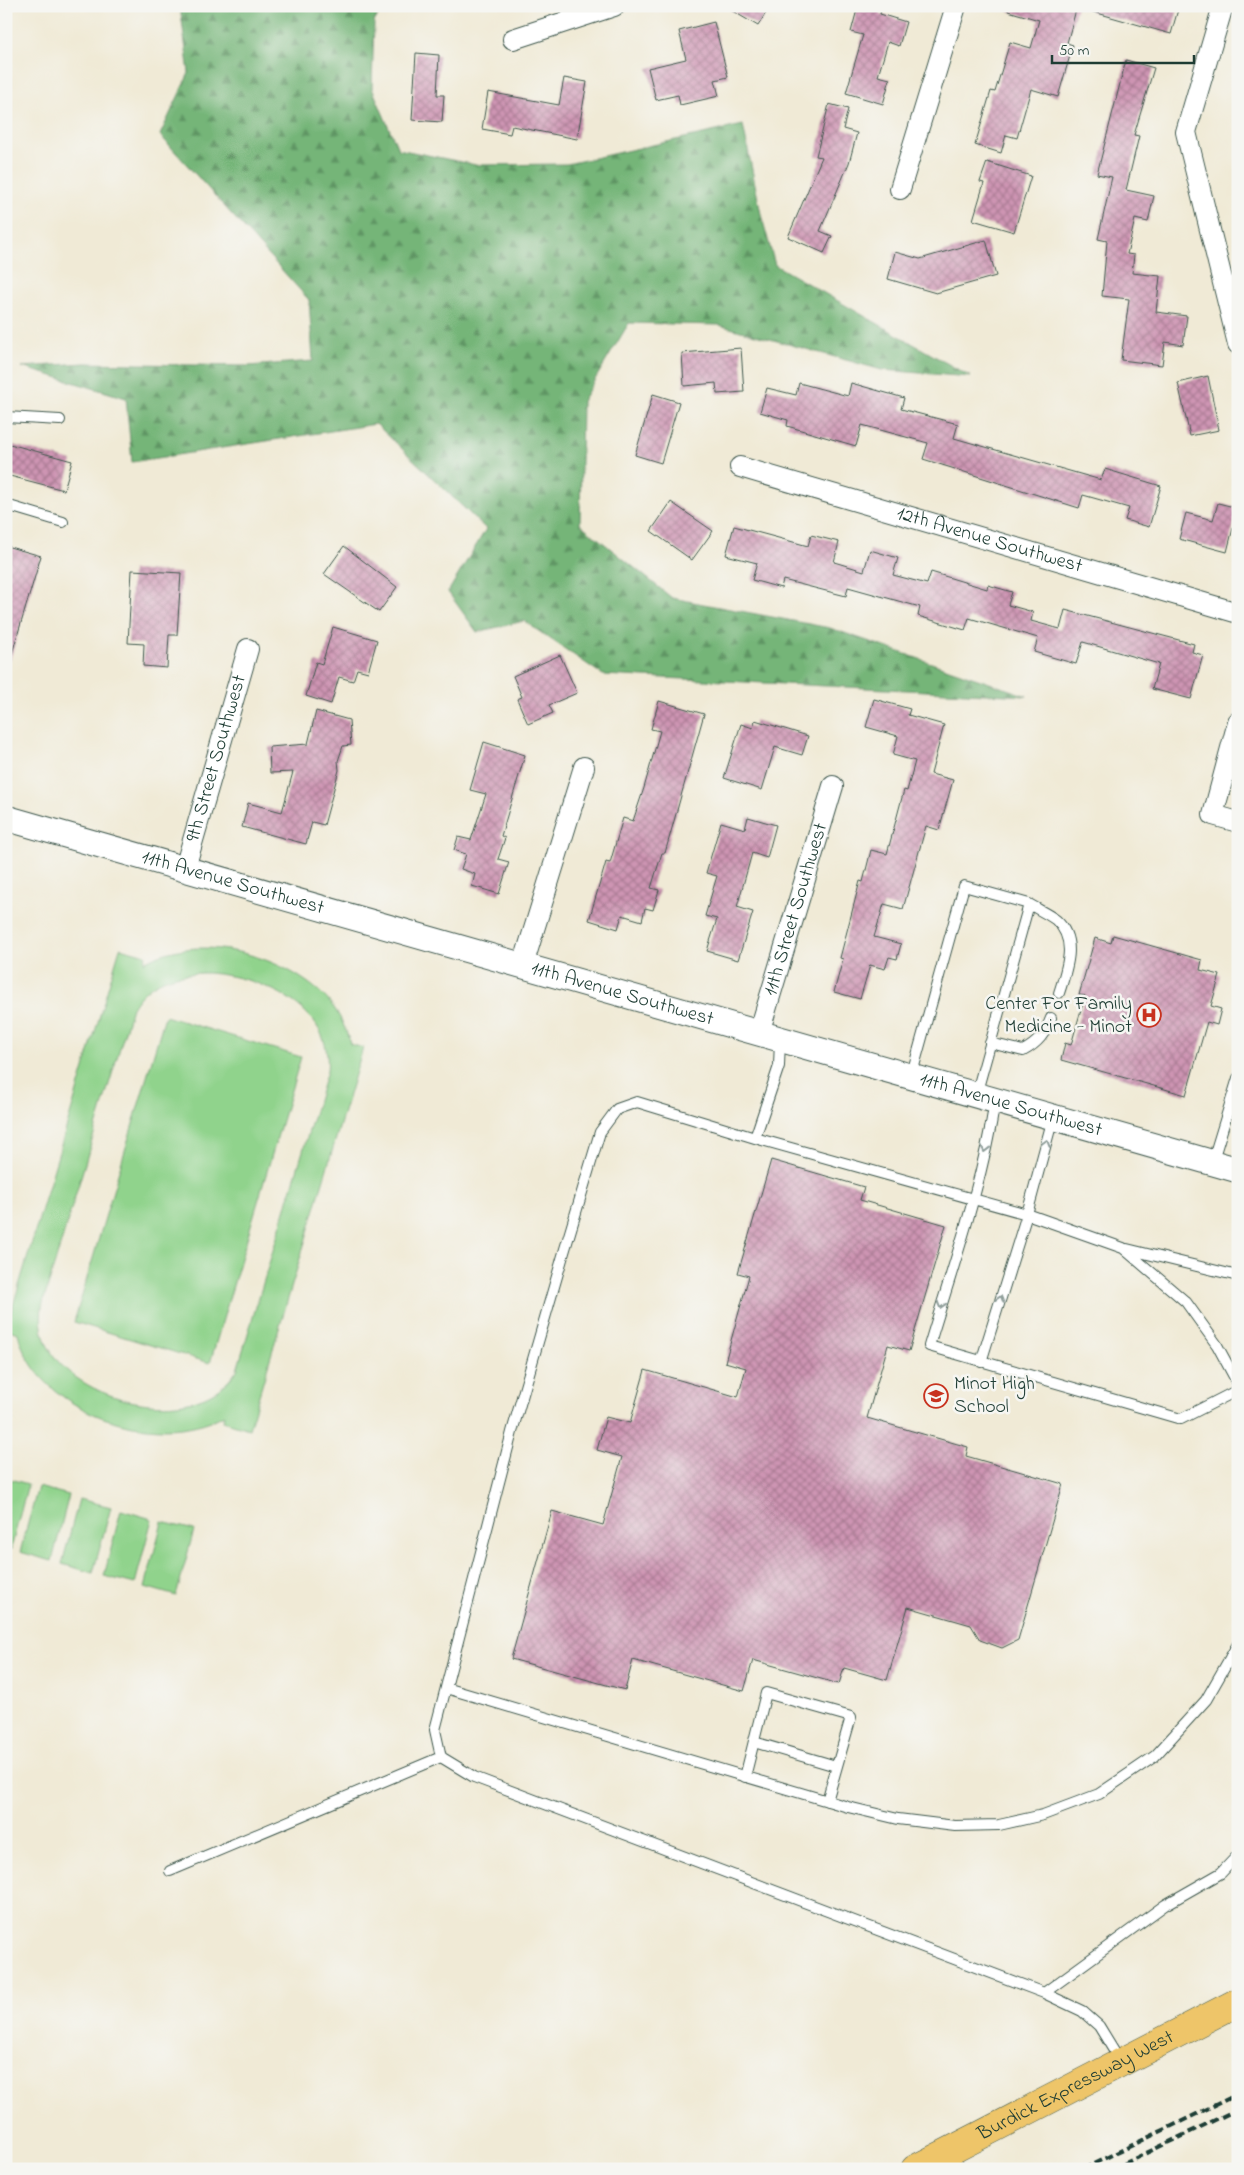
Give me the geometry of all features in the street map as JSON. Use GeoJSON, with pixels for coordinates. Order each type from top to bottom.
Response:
{"type":"FeatureCollection","features":[{"type":"Feature","properties":{"kind":"main road","name":"Burdick Expressway West"},"geometry":{"type":"LineString","coordinates":[[915,2169],[1238,2002]]}},
{"type":"Feature","properties":{"kind":"street"},"geometry":{"type":"LineString","coordinates":[[513,39],[614,6]]}},
{"type":"Feature","properties":{"kind":"street"},"geometry":{"type":"LineString","coordinates":[[900,189],[956,6]]}},
{"type":"Feature","properties":{"kind":"street"},"geometry":{"type":"LineString","coordinates":[[1223,6],[1186,132],[1238,344]]}},
{"type":"Feature","properties":{"kind":"street","name":"12th Avenue Southwest"},"geometry":{"type":"LineString","coordinates":[[740,467],[1238,613]]}},
{"type":"Feature","properties":{"kind":"street","name":"9th Street Southwest"},"geometry":{"type":"LineString","coordinates":[[185,868],[248,649]]}},
{"type":"Feature","properties":{"kind":"street"},"geometry":{"type":"LineString","coordinates":[[1238,722],[1213,815],[1238,822]]}},
{"type":"Feature","properties":{"kind":"street"},"geometry":{"type":"LineString","coordinates":[[524,965],[584,767]]}},
{"type":"Feature","properties":{"kind":"street","name":"11th Street Southwest"},"geometry":{"type":"LineString","coordinates":[[770,1037],[833,786]]}},
{"type":"Feature","properties":{"kind":"street","name":"11th Avenue Southwest"},"geometry":{"type":"LineString","coordinates":[[6,818],[1238,1170]]}},
{"type":"Feature","properties":{"kind":"lane"},"geometry":{"type":"LineString","coordinates":[[6,417],[60,420]]}},
{"type":"Feature","properties":{"kind":"lane"},"geometry":{"type":"LineString","coordinates":[[6,505],[63,522]]}},
{"type":"Feature","properties":{"kind":"lane"},"geometry":{"type":"LineString","coordinates":[[911,1077],[964,886],[1029,904],[1055,920],[1067,933],[1070,948],[1068,967],[1059,993]]}},
{"type":"Feature","properties":{"kind":"lane"},"geometry":{"type":"LineString","coordinates":[[1029,904],[990,1042],[985,1098],[990,1129],[973,1200],[929,1346],[1181,1419],[1238,1390]]}},
{"type":"Feature","properties":{"kind":"lane"},"geometry":{"type":"LineString","coordinates":[[990,1042],[1023,1051],[1036,1044],[1047,1030],[1051,1018]]}},
{"type":"Feature","properties":{"kind":"lane"},"geometry":{"type":"LineString","coordinates":[[755,1138],[780,1066],[770,1037]]}},
{"type":"Feature","properties":{"kind":"lane"},"geometry":{"type":"LineString","coordinates":[[1212,1164],[1238,1078]]}},
{"type":"Feature","properties":{"kind":"lane"},"geometry":{"type":"LineString","coordinates":[[1122,2063],[1099,2026],[1082,2011],[1044,1993],[474,1777],[441,1757],[435,1730],[512,1432],[600,1132],[617,1109],[637,1102],[755,1138],[1027,1214],[1123,1248],[1238,1276]]}},
{"type":"Feature","properties":{"kind":"lane"},"geometry":{"type":"LineString","coordinates":[[981,1362],[1027,1214],[1053,1118]]}},
{"type":"Feature","properties":{"kind":"lane"},"geometry":{"type":"LineString","coordinates":[[1123,1248],[1186,1302],[1217,1345],[1238,1384]]}},
{"type":"Feature","properties":{"kind":"lane"},"geometry":{"type":"LineString","coordinates":[[446,1688],[827,1801],[898,1818],[955,1826],[999,1825],[1043,1815],[1099,1794],[1155,1756],[1206,1700],[1238,1644]]}},
{"type":"Feature","properties":{"kind":"lane"},"geometry":{"type":"LineString","coordinates":[[745,1777],[766,1693],[851,1717],[827,1801]]}},
{"type":"Feature","properties":{"kind":"lane"},"geometry":{"type":"LineString","coordinates":[[754,1742],[836,1766]]}},
{"type":"Feature","properties":{"kind":"lane"},"geometry":{"type":"LineString","coordinates":[[170,1871],[441,1757]]}},
{"type":"Feature","properties":{"kind":"lane"},"geometry":{"type":"LineString","coordinates":[[1044,1993],[1165,1905],[1221,1873],[1238,1855]]}},
{"type":"Feature","properties":{"kind":"green space"},"geometry":{"type":"Polygon","coordinates":[[[180,6],[384,6],[374,22],[372,88],[398,149],[476,165],[567,164],[743,125],[761,214],[775,265],[971,377],[882,370],[719,325],[629,323],[582,401],[580,524],[672,598],[830,628],[1027,696],[603,675],[524,621],[477,632],[448,592],[486,529],[376,424],[132,462],[126,398],[22,367],[85,363],[248,366],[313,361],[309,300],[160,135],[189,73],[180,6]]]}},
{"type":"Feature","properties":{"kind":"green space"},"geometry":{"type":"Polygon","coordinates":[[[120,948],[146,955],[144,962],[165,953],[189,949],[213,948],[237,952],[261,958],[284,968],[322,994],[340,1017],[350,1044],[363,1048],[249,1429],[223,1421],[224,1415],[196,1425],[166,1429],[134,1426],[102,1417],[73,1403],[48,1384],[29,1361],[18,1333],[6,1329],[120,948]],[[196,973],[174,976],[155,984],[147,990],[132,1008],[42,1306],[43,1335],[50,1350],[66,1369],[88,1385],[113,1396],[142,1403],[170,1405],[197,1400],[220,1389],[237,1370],[327,1071],[326,1049],[319,1029],[306,1013],[290,1000],[271,989],[229,976],[196,973]]]}},
{"type":"Feature","properties":{"kind":"green space"},"geometry":{"type":"Polygon","coordinates":[[[165,1016],[301,1057],[210,1363],[74,1322],[165,1016]]]}},
{"type":"Feature","properties":{"kind":"green space"},"geometry":{"type":"Polygon","coordinates":[[[6,1478],[28,1484],[11,1549],[6,1548],[6,1478]]]}},
{"type":"Feature","properties":{"kind":"green space"},"geometry":{"type":"Polygon","coordinates":[[[38,1487],[69,1495],[52,1561],[20,1552],[38,1487]]]}},
{"type":"Feature","properties":{"kind":"green space"},"geometry":{"type":"Polygon","coordinates":[[[79,1499],[111,1507],[93,1573],[62,1564],[79,1499]]]}},
{"type":"Feature","properties":{"kind":"green space"},"geometry":{"type":"Polygon","coordinates":[[[121,1510],[152,1519],[135,1584],[104,1576],[121,1510]]]}},
{"type":"Feature","properties":{"kind":"green space"},"geometry":{"type":"Polygon","coordinates":[[[162,1522],[194,1530],[176,1596],[145,1587],[162,1522]]]}},
{"type":"Feature","properties":{"kind":"building"},"geometry":{"type":"Polygon","coordinates":[[[724,6],[770,6],[758,26],[724,6]]]}},
{"type":"Feature","properties":{"kind":"building"},"geometry":{"type":"Polygon","coordinates":[[[858,6],[882,6],[880,14],[906,22],[899,46],[888,42],[878,76],[890,79],[883,104],[846,93],[863,35],[851,32],[858,6]]]}},
{"type":"Feature","properties":{"kind":"building"},"geometry":{"type":"Polygon","coordinates":[[[1009,6],[1077,6],[1067,43],[1073,45],[1058,97],[1031,89],[1017,138],[1006,135],[1001,153],[975,145],[991,91],[995,92],[1010,42],[1031,48],[1039,20],[1008,11],[1009,6]]]}},
{"type":"Feature","properties":{"kind":"building"},"geometry":{"type":"Polygon","coordinates":[[[1090,6],[1179,6],[1171,34],[1090,11],[1090,6]]]}},
{"type":"Feature","properties":{"kind":"building"},"geometry":{"type":"Polygon","coordinates":[[[714,22],[728,77],[715,80],[719,96],[680,105],[678,95],[656,100],[648,68],[686,59],[679,31],[714,22]]]}},
{"type":"Feature","properties":{"kind":"building"},"geometry":{"type":"Polygon","coordinates":[[[416,53],[439,55],[437,95],[444,95],[442,122],[412,120],[416,53]]]}},
{"type":"Feature","properties":{"kind":"building"},"geometry":{"type":"Polygon","coordinates":[[[1126,60],[1154,68],[1134,135],[1139,136],[1126,190],[1154,196],[1148,222],[1135,219],[1127,254],[1134,255],[1132,273],[1160,276],[1156,312],[1187,316],[1183,345],[1165,342],[1162,365],[1121,360],[1129,299],[1102,296],[1107,241],[1098,239],[1112,177],[1097,174],[1126,60]]]}},
{"type":"Feature","properties":{"kind":"building"},"geometry":{"type":"Polygon","coordinates":[[[564,78],[587,82],[577,139],[512,126],[510,134],[482,129],[488,92],[559,105],[564,78]]]}},
{"type":"Feature","properties":{"kind":"building"},"geometry":{"type":"Polygon","coordinates":[[[829,104],[848,109],[843,129],[857,133],[849,163],[820,231],[832,236],[824,253],[788,237],[822,157],[816,156],[829,104]]]}},
{"type":"Feature","properties":{"kind":"building"},"geometry":{"type":"Polygon","coordinates":[[[987,162],[1031,176],[1014,232],[973,220],[984,183],[980,182],[987,162]]]}},
{"type":"Feature","properties":{"kind":"building"},"geometry":{"type":"Polygon","coordinates":[[[986,240],[996,276],[936,293],[888,279],[895,252],[920,259],[986,240]]]}},
{"type":"Feature","properties":{"kind":"building"},"geometry":{"type":"Polygon","coordinates":[[[741,348],[744,392],[717,394],[716,383],[684,386],[682,353],[741,348]]]}},
{"type":"Feature","properties":{"kind":"building"},"geometry":{"type":"Polygon","coordinates":[[[1208,376],[1219,430],[1190,436],[1178,383],[1208,376]]]}},
{"type":"Feature","properties":{"kind":"building"},"geometry":{"type":"Polygon","coordinates":[[[799,383],[848,396],[851,383],[904,398],[901,409],[958,424],[954,438],[1101,480],[1105,469],[1161,486],[1149,527],[1125,520],[1129,508],[1083,495],[1079,508],[923,459],[928,443],[862,425],[856,446],[787,426],[788,420],[760,412],[767,388],[796,395],[799,383]]]}},
{"type":"Feature","properties":{"kind":"building"},"geometry":{"type":"Polygon","coordinates":[[[653,394],[679,402],[661,463],[635,455],[653,394]]]}},
{"type":"Feature","properties":{"kind":"building"},"geometry":{"type":"Polygon","coordinates":[[[6,443],[72,461],[64,490],[6,475],[6,443]]]}},
{"type":"Feature","properties":{"kind":"building"},"geometry":{"type":"Polygon","coordinates":[[[671,502],[713,531],[692,560],[651,531],[671,502]]]}},
{"type":"Feature","properties":{"kind":"building"},"geometry":{"type":"Polygon","coordinates":[[[1218,503],[1238,508],[1227,552],[1179,539],[1186,513],[1213,520],[1218,503]]]}},
{"type":"Feature","properties":{"kind":"building"},"geometry":{"type":"Polygon","coordinates":[[[734,526],[808,546],[811,535],[839,542],[834,562],[864,571],[870,550],[898,558],[893,575],[927,584],[931,572],[987,589],[988,585],[1012,592],[1008,605],[1033,612],[1031,621],[1060,629],[1065,610],[1194,644],[1192,652],[1203,655],[1191,699],[1152,689],[1159,664],[1083,642],[1076,664],[1034,652],[1038,638],[969,618],[965,630],[918,616],[920,607],[848,587],[846,596],[783,580],[781,588],[752,580],[757,563],[726,555],[734,526]]]}},
{"type":"Feature","properties":{"kind":"building"},"geometry":{"type":"Polygon","coordinates":[[[6,546],[41,556],[10,660],[6,659],[6,546]]]}},
{"type":"Feature","properties":{"kind":"building"},"geometry":{"type":"Polygon","coordinates":[[[344,546],[397,587],[379,612],[324,574],[344,546]]]}},
{"type":"Feature","properties":{"kind":"building"},"geometry":{"type":"Polygon","coordinates":[[[132,570],[181,573],[177,635],[169,635],[167,668],[143,666],[144,644],[128,643],[132,570]]]}},
{"type":"Feature","properties":{"kind":"building"},"geometry":{"type":"Polygon","coordinates":[[[333,627],[377,640],[368,672],[357,669],[353,681],[339,677],[331,704],[306,696],[316,662],[322,664],[333,627]]]}},
{"type":"Feature","properties":{"kind":"building"},"geometry":{"type":"Polygon","coordinates":[[[560,655],[577,693],[549,705],[553,713],[528,724],[517,699],[522,697],[513,676],[560,655]]]}},
{"type":"Feature","properties":{"kind":"building"},"geometry":{"type":"Polygon","coordinates":[[[874,699],[910,709],[908,715],[944,725],[931,774],[953,780],[939,830],[926,826],[903,909],[884,904],[874,937],[901,944],[897,959],[889,957],[885,969],[870,965],[860,999],[834,992],[843,959],[840,958],[860,881],[863,882],[871,850],[887,854],[904,790],[907,791],[915,761],[893,755],[898,736],[866,727],[874,699]]]}},
{"type":"Feature","properties":{"kind":"building"},"geometry":{"type":"Polygon","coordinates":[[[659,701],[704,714],[665,853],[662,853],[651,888],[659,890],[653,910],[645,908],[642,921],[622,915],[618,929],[589,920],[606,862],[610,863],[623,818],[633,821],[644,788],[660,731],[651,729],[659,701]]]}},
{"type":"Feature","properties":{"kind":"building"},"geometry":{"type":"Polygon","coordinates":[[[316,711],[349,720],[351,745],[343,746],[338,761],[339,770],[324,825],[312,822],[306,844],[242,827],[248,803],[282,812],[293,772],[270,773],[269,747],[308,744],[316,711]]]}},
{"type":"Feature","properties":{"kind":"building"},"geometry":{"type":"Polygon","coordinates":[[[755,720],[808,736],[802,755],[775,747],[762,790],[724,778],[741,724],[753,728],[755,720]]]}},
{"type":"Feature","properties":{"kind":"building"},"geometry":{"type":"Polygon","coordinates":[[[484,742],[525,755],[501,836],[505,838],[498,859],[509,862],[499,894],[472,886],[475,874],[461,869],[466,854],[454,850],[458,837],[471,840],[486,794],[470,790],[484,742]]]}},
{"type":"Feature","properties":{"kind":"building"},"geometry":{"type":"Polygon","coordinates":[[[748,817],[776,825],[767,858],[752,853],[737,907],[753,912],[738,960],[707,951],[717,919],[705,916],[717,876],[706,873],[721,822],[745,829],[748,817]]]}},
{"type":"Feature","properties":{"kind":"building","name":"Center For Family Medicine - Minot"},"geometry":{"type":"Polygon","coordinates":[[[1113,935],[1202,960],[1200,970],[1220,975],[1211,1006],[1221,1009],[1217,1025],[1207,1022],[1186,1095],[1061,1060],[1065,1043],[1071,1045],[1085,996],[1079,995],[1095,938],[1111,943],[1113,935]]]}},
{"type":"Feature","properties":{"kind":"building"},"geometry":{"type":"Polygon","coordinates":[[[771,1160],[864,1187],[860,1200],[946,1225],[909,1351],[888,1345],[867,1418],[968,1447],[966,1456],[1063,1484],[1018,1640],[1002,1648],[980,1640],[971,1625],[908,1607],[887,1680],[844,1668],[839,1684],[753,1660],[744,1691],[633,1660],[625,1690],[511,1659],[552,1511],[603,1525],[622,1457],[597,1450],[606,1417],[630,1423],[645,1370],[738,1397],[746,1368],[725,1362],[749,1276],[738,1273],[771,1160]]]}},
{"type":"Feature","properties":{"kind":"railway"},"geometry":{"type":"LineString","coordinates":[[1083,2169],[1238,2094]]}},
{"type":"Feature","properties":{"kind":"railway"},"geometry":{"type":"LineString","coordinates":[[1113,2169],[1238,2109]]}},
{"type":"Feature","properties":{"kind":"place","name":"Center For Family Medicine - Minot"},"geometry":{"type":"Point","coordinates":[1149,1015]}},
{"type":"Feature","properties":{"kind":"place","name":"Minot High School"},"geometry":{"type":"Point","coordinates":[936,1396]}}]}
